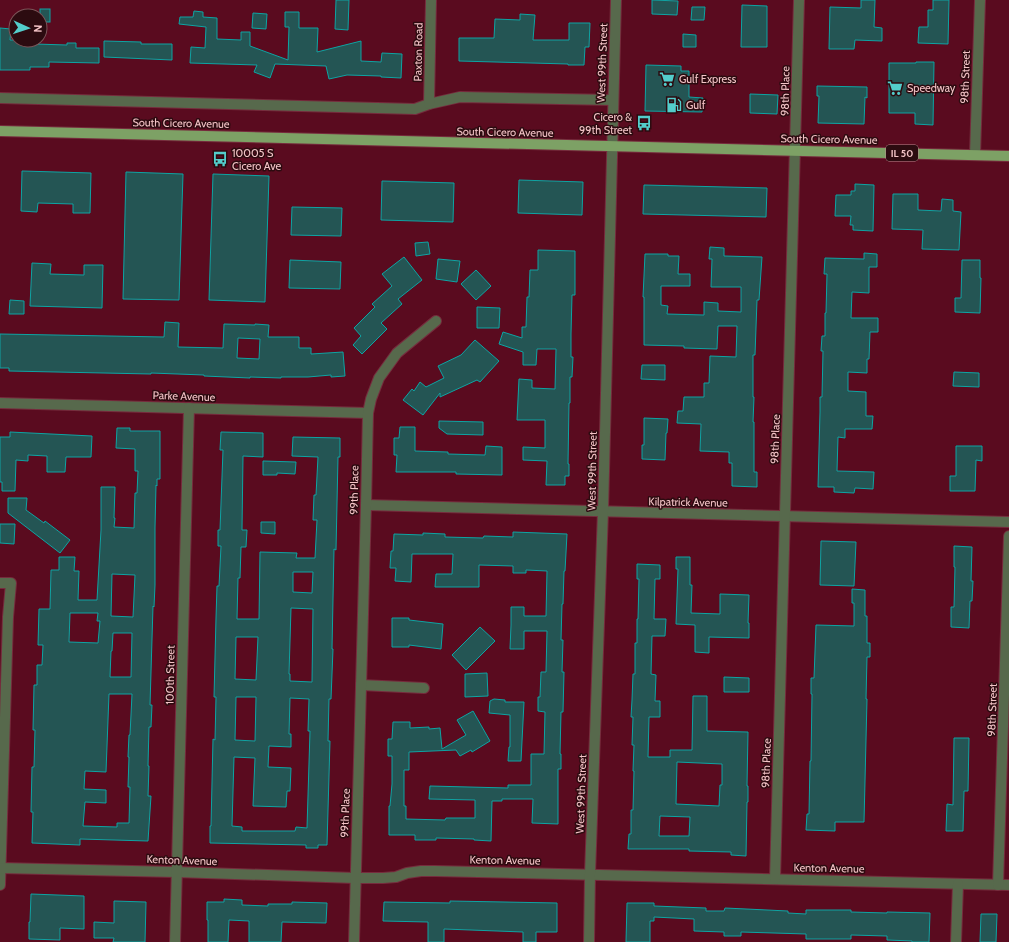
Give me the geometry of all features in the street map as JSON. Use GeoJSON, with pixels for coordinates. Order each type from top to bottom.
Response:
{"type":"FeatureCollection","features":[{"type":"Feature","properties":{"kind":"main road","name":"South Cicero Avenue"},"geometry":{"type":"LineString","coordinates":[[0,131],[1009,156]]}},
{"type":"Feature","properties":{"kind":"street","name":"Paxton Road"},"geometry":{"type":"LineString","coordinates":[[429,104],[431,0]]}},
{"type":"Feature","properties":{"kind":"street","name":"West 99th Street"},"geometry":{"type":"LineString","coordinates":[[589,942],[590,874],[603,511],[616,0]]}},
{"type":"Feature","properties":{"kind":"street","name":"98th Place"},"geometry":{"type":"LineString","coordinates":[[774,879],[800,0]]}},
{"type":"Feature","properties":{"kind":"street","name":"98th Street"},"geometry":{"type":"LineString","coordinates":[[975,155],[980,0]]}},
{"type":"Feature","properties":{"kind":"street","name":"South Cicero Avenue"},"geometry":{"type":"LineString","coordinates":[[0,98],[415,109],[429,104],[460,97],[613,100]]}},
{"type":"Feature","properties":{"kind":"street","name":"99th Place"},"geometry":{"type":"LineString","coordinates":[[354,942],[368,413],[370,399],[379,378],[397,353],[436,321]]}},
{"type":"Feature","properties":{"kind":"street","name":"Parke Avenue"},"geometry":{"type":"LineString","coordinates":[[0,403],[368,413]]}},
{"type":"Feature","properties":{"kind":"street","name":"100th Street"},"geometry":{"type":"LineString","coordinates":[[176,942],[188,408]]}},
{"type":"Feature","properties":{"kind":"street","name":"Kilpatrick Avenue"},"geometry":{"type":"LineString","coordinates":[[366,506],[1009,522]]}},
{"type":"Feature","properties":{"kind":"street","name":"98th Street"},"geometry":{"type":"LineString","coordinates":[[998,884],[1009,536]]}},
{"type":"Feature","properties":{"kind":"street"},"geometry":{"type":"LineString","coordinates":[[0,583],[11,583],[8,617],[0,885]]}},
{"type":"Feature","properties":{"kind":"street"},"geometry":{"type":"LineString","coordinates":[[361,685],[424,688]]}},
{"type":"Feature","properties":{"kind":"street","name":"Kenton Avenue"},"geometry":{"type":"LineString","coordinates":[[0,868],[355,878],[396,877],[421,871],[435,871],[1009,885]]}},
{"type":"Feature","properties":{"kind":"street"},"geometry":{"type":"LineString","coordinates":[[956,942],[958,884]]}},
{"type":"Feature","properties":{"kind":"building"},"geometry":{"type":"Polygon","coordinates":[[[336,0],[349,0],[348,30],[335,29],[336,0]]]}},
{"type":"Feature","properties":{"kind":"building"},"geometry":{"type":"Polygon","coordinates":[[[652,0],[678,1],[677,15],[652,14],[652,0]]]}},
{"type":"Feature","properties":{"kind":"building"},"geometry":{"type":"Polygon","coordinates":[[[861,0],[875,0],[874,27],[882,28],[882,41],[855,40],[854,49],[829,49],[830,7],[861,8],[861,0]]]}},
{"type":"Feature","properties":{"kind":"building"},"geometry":{"type":"Polygon","coordinates":[[[933,0],[949,0],[948,44],[918,43],[919,27],[928,27],[928,10],[933,10],[933,0]]]}},
{"type":"Feature","properties":{"kind":"building"},"geometry":{"type":"Polygon","coordinates":[[[742,5],[767,6],[767,47],[741,47],[742,5]]]}},
{"type":"Feature","properties":{"kind":"building"},"geometry":{"type":"Polygon","coordinates":[[[692,7],[705,7],[704,20],[691,20],[692,7]]]}},
{"type":"Feature","properties":{"kind":"building"},"geometry":{"type":"Polygon","coordinates":[[[48,9],[50,9],[50,22],[48,22],[48,9]]]}},
{"type":"Feature","properties":{"kind":"building"},"geometry":{"type":"Polygon","coordinates":[[[194,11],[203,12],[203,17],[217,18],[217,39],[241,40],[241,32],[250,32],[250,46],[288,60],[289,27],[285,27],[285,12],[299,12],[299,28],[318,28],[317,52],[361,41],[361,61],[381,62],[382,53],[402,54],[401,78],[347,75],[329,79],[326,66],[275,64],[270,78],[254,72],[257,65],[190,63],[191,47],[205,48],[206,27],[179,24],[180,17],[193,17],[194,11]]]}},
{"type":"Feature","properties":{"kind":"building"},"geometry":{"type":"Polygon","coordinates":[[[253,13],[267,14],[266,29],[252,28],[253,13]]]}},
{"type":"Feature","properties":{"kind":"building"},"geometry":{"type":"Polygon","coordinates":[[[520,14],[535,15],[533,40],[569,40],[569,23],[590,23],[589,47],[585,47],[584,65],[459,61],[459,38],[494,38],[495,19],[520,20],[520,14]]]}},
{"type":"Feature","properties":{"kind":"building"},"geometry":{"type":"Polygon","coordinates":[[[0,28],[8,29],[8,48],[48,48],[48,44],[67,45],[67,43],[76,43],[76,48],[99,48],[99,63],[49,62],[49,67],[30,67],[30,70],[0,70],[0,28]]]}},
{"type":"Feature","properties":{"kind":"building"},"geometry":{"type":"Polygon","coordinates":[[[683,34],[696,35],[696,47],[683,47],[683,34]]]}},
{"type":"Feature","properties":{"kind":"building"},"geometry":{"type":"Polygon","coordinates":[[[104,41],[141,42],[141,44],[172,44],[172,60],[104,57],[104,41]]]}},
{"type":"Feature","properties":{"kind":"building"},"geometry":{"type":"Polygon","coordinates":[[[934,62],[933,125],[915,124],[915,113],[889,113],[889,63],[934,62]]]}},
{"type":"Feature","properties":{"kind":"building"},"geometry":{"type":"Polygon","coordinates":[[[646,65],[681,66],[681,71],[689,71],[689,97],[703,98],[702,112],[645,111],[646,65]]]}},
{"type":"Feature","properties":{"kind":"building"},"geometry":{"type":"Polygon","coordinates":[[[817,86],[867,87],[864,124],[818,123],[819,96],[817,96],[817,86]]]}},
{"type":"Feature","properties":{"kind":"building"},"geometry":{"type":"Polygon","coordinates":[[[750,94],[778,95],[777,114],[750,113],[750,94]]]}},
{"type":"Feature","properties":{"kind":"building"},"geometry":{"type":"Polygon","coordinates":[[[22,171],[91,173],[90,213],[73,213],[73,204],[38,203],[37,212],[21,211],[22,171]]]}},
{"type":"Feature","properties":{"kind":"building"},"geometry":{"type":"Polygon","coordinates":[[[126,172],[183,174],[179,300],[123,299],[126,172]]]}},
{"type":"Feature","properties":{"kind":"building"},"geometry":{"type":"Polygon","coordinates":[[[213,174],[269,176],[265,302],[209,300],[213,174]]]}},
{"type":"Feature","properties":{"kind":"building"},"geometry":{"type":"Polygon","coordinates":[[[519,180],[583,182],[582,215],[518,213],[519,180]]]}},
{"type":"Feature","properties":{"kind":"building"},"geometry":{"type":"Polygon","coordinates":[[[382,181],[454,183],[453,222],[381,220],[382,181]]]}},
{"type":"Feature","properties":{"kind":"building"},"geometry":{"type":"Polygon","coordinates":[[[855,184],[874,185],[873,231],[853,230],[853,225],[850,225],[851,216],[835,216],[836,195],[851,195],[851,191],[855,191],[855,184]]]}},
{"type":"Feature","properties":{"kind":"building"},"geometry":{"type":"Polygon","coordinates":[[[644,185],[767,188],[766,217],[643,214],[644,185]]]}},
{"type":"Feature","properties":{"kind":"building"},"geometry":{"type":"Polygon","coordinates":[[[893,194],[918,194],[918,210],[941,211],[942,199],[953,200],[953,211],[961,212],[959,250],[922,249],[923,230],[892,229],[893,194]]]}},
{"type":"Feature","properties":{"kind":"building"},"geometry":{"type":"Polygon","coordinates":[[[292,207],[342,208],[341,236],[291,235],[292,207]]]}},
{"type":"Feature","properties":{"kind":"building"},"geometry":{"type":"Polygon","coordinates":[[[428,242],[430,254],[416,256],[415,243],[428,242]]]}},
{"type":"Feature","properties":{"kind":"building"},"geometry":{"type":"Polygon","coordinates":[[[710,247],[724,248],[724,256],[762,257],[759,300],[757,300],[755,355],[753,355],[754,472],[757,472],[757,487],[732,486],[732,463],[729,463],[729,452],[700,451],[701,424],[677,423],[678,411],[683,411],[684,397],[704,397],[704,383],[709,383],[710,356],[736,357],[737,326],[718,326],[717,349],[644,345],[643,297],[645,254],[668,254],[668,256],[679,256],[678,274],[690,274],[690,286],[661,286],[661,305],[668,306],[667,314],[704,315],[704,302],[718,303],[718,311],[741,312],[741,287],[711,287],[712,259],[709,259],[710,247]]]}},
{"type":"Feature","properties":{"kind":"building"},"geometry":{"type":"Polygon","coordinates":[[[538,250],[575,251],[575,295],[572,295],[571,334],[571,357],[573,357],[572,377],[570,377],[569,403],[569,476],[565,476],[565,485],[546,485],[547,461],[523,460],[523,447],[545,448],[545,420],[517,420],[519,379],[532,380],[532,388],[555,389],[556,349],[537,349],[536,365],[523,365],[523,352],[499,344],[503,332],[522,338],[522,327],[526,327],[530,270],[538,270],[538,250]]]}},
{"type":"Feature","properties":{"kind":"building"},"geometry":{"type":"Polygon","coordinates":[[[864,253],[877,254],[877,267],[869,267],[869,293],[852,292],[851,318],[878,318],[878,332],[870,332],[867,373],[848,372],[848,391],[866,392],[866,416],[873,416],[872,429],[845,429],[845,438],[838,437],[837,471],[874,472],[873,489],[855,488],[854,493],[834,492],[834,487],[818,487],[820,397],[822,397],[823,351],[821,351],[822,336],[825,336],[826,313],[827,274],[824,274],[825,258],[864,259],[864,253]]]}},
{"type":"Feature","properties":{"kind":"building"},"geometry":{"type":"Polygon","coordinates":[[[404,257],[422,280],[398,299],[402,304],[381,323],[387,329],[362,354],[353,345],[361,336],[354,328],[375,307],[372,304],[392,286],[382,274],[404,257]]]}},
{"type":"Feature","properties":{"kind":"building"},"geometry":{"type":"Polygon","coordinates":[[[438,259],[460,261],[457,282],[436,279],[438,259]]]}},
{"type":"Feature","properties":{"kind":"building"},"geometry":{"type":"Polygon","coordinates":[[[290,260],[341,262],[340,289],[289,288],[290,260]]]}},
{"type":"Feature","properties":{"kind":"building"},"geometry":{"type":"Polygon","coordinates":[[[962,260],[980,260],[980,313],[955,312],[955,298],[961,298],[962,260]]]}},
{"type":"Feature","properties":{"kind":"building"},"geometry":{"type":"Polygon","coordinates":[[[32,263],[51,264],[50,274],[84,275],[84,265],[103,265],[102,308],[30,306],[32,263]]]}},
{"type":"Feature","properties":{"kind":"building"},"geometry":{"type":"Polygon","coordinates":[[[476,270],[491,286],[476,300],[461,284],[476,270]]]}},
{"type":"Feature","properties":{"kind":"building"},"geometry":{"type":"Polygon","coordinates":[[[10,300],[24,301],[24,314],[9,314],[10,300]]]}},
{"type":"Feature","properties":{"kind":"building"},"geometry":{"type":"Polygon","coordinates":[[[477,307],[500,308],[499,328],[477,328],[477,307]]]}},
{"type":"Feature","properties":{"kind":"building"},"geometry":{"type":"Polygon","coordinates":[[[165,322],[179,323],[178,347],[223,348],[224,324],[269,325],[268,337],[299,337],[299,348],[311,348],[311,354],[343,352],[345,376],[331,377],[331,375],[250,378],[151,373],[9,371],[9,368],[0,368],[0,334],[164,337],[165,322]],[[238,338],[237,358],[259,359],[260,339],[238,338]]]}},
{"type":"Feature","properties":{"kind":"building"},"geometry":{"type":"Polygon","coordinates":[[[475,340],[499,361],[480,382],[477,380],[440,397],[440,393],[423,415],[403,400],[412,389],[414,391],[420,382],[426,387],[444,378],[438,366],[461,355],[475,340]]]}},
{"type":"Feature","properties":{"kind":"building"},"geometry":{"type":"Polygon","coordinates":[[[642,365],[665,365],[665,380],[641,379],[642,365]]]}},
{"type":"Feature","properties":{"kind":"building"},"geometry":{"type":"Polygon","coordinates":[[[954,372],[979,373],[979,387],[953,386],[954,372]]]}},
{"type":"Feature","properties":{"kind":"building"},"geometry":{"type":"Polygon","coordinates":[[[644,418],[668,419],[665,460],[642,459],[642,445],[644,445],[644,418]]]}},
{"type":"Feature","properties":{"kind":"building"},"geometry":{"type":"Polygon","coordinates":[[[439,421],[483,422],[483,435],[447,434],[439,428],[439,421]]]}},
{"type":"Feature","properties":{"kind":"building"},"geometry":{"type":"Polygon","coordinates":[[[400,427],[415,427],[415,451],[485,455],[486,446],[502,447],[502,475],[456,474],[456,472],[396,472],[397,455],[394,455],[394,438],[399,438],[400,427]]]}},
{"type":"Feature","properties":{"kind":"building"},"geometry":{"type":"Polygon","coordinates":[[[117,428],[130,428],[130,431],[160,431],[160,479],[157,479],[157,486],[156,485],[155,585],[150,705],[152,705],[151,727],[149,727],[148,766],[148,796],[151,796],[148,841],[80,839],[80,845],[32,843],[32,767],[34,767],[35,730],[33,730],[34,685],[37,685],[37,665],[42,665],[43,645],[38,645],[39,609],[50,609],[51,570],[59,570],[59,557],[75,557],[74,571],[79,571],[78,600],[97,600],[101,530],[101,487],[115,487],[114,527],[134,528],[135,493],[137,493],[138,471],[135,471],[135,449],[116,448],[117,428]],[[112,574],[111,616],[133,617],[135,575],[112,574]],[[70,613],[69,642],[98,643],[100,621],[97,621],[98,613],[70,613]],[[113,633],[110,677],[131,677],[132,633],[113,633]],[[109,694],[106,772],[85,771],[84,789],[106,790],[106,803],[85,802],[83,826],[117,827],[117,823],[129,823],[130,787],[128,787],[128,757],[132,694],[109,694]]]}},
{"type":"Feature","properties":{"kind":"building"},"geometry":{"type":"Polygon","coordinates":[[[10,432],[92,436],[91,457],[66,457],[65,472],[47,472],[47,456],[28,455],[28,461],[16,460],[15,491],[2,491],[2,482],[0,482],[0,437],[10,437],[10,432]]]}},
{"type":"Feature","properties":{"kind":"building"},"geometry":{"type":"Polygon","coordinates":[[[221,432],[263,433],[263,457],[243,456],[242,530],[247,530],[246,547],[241,547],[240,578],[238,578],[237,619],[259,619],[260,552],[297,553],[296,558],[315,558],[317,520],[313,520],[318,457],[292,456],[293,437],[340,438],[340,457],[338,457],[336,550],[334,549],[331,699],[329,699],[328,741],[330,741],[327,845],[318,845],[318,848],[306,848],[306,845],[210,843],[213,739],[215,740],[216,697],[214,697],[217,586],[219,586],[221,546],[218,546],[218,530],[220,530],[223,450],[220,450],[221,432]],[[293,572],[293,592],[312,593],[313,572],[293,572]],[[291,608],[290,681],[312,682],[313,609],[291,608]],[[236,637],[235,679],[256,680],[258,637],[236,637]],[[236,697],[235,740],[255,741],[256,697],[236,697]],[[290,698],[289,734],[291,734],[291,747],[269,746],[268,767],[291,768],[290,791],[287,791],[286,807],[253,806],[255,758],[234,757],[232,826],[242,827],[242,831],[295,831],[296,827],[307,828],[310,731],[308,731],[309,699],[290,698]]]}},
{"type":"Feature","properties":{"kind":"building"},"geometry":{"type":"Polygon","coordinates":[[[956,446],[982,446],[982,461],[976,460],[975,491],[950,491],[950,476],[956,476],[956,446]]]}},
{"type":"Feature","properties":{"kind":"building"},"geometry":{"type":"Polygon","coordinates":[[[263,461],[296,462],[295,474],[277,473],[277,475],[263,475],[263,461]]]}},
{"type":"Feature","properties":{"kind":"building"},"geometry":{"type":"Polygon","coordinates":[[[8,498],[27,498],[26,510],[44,523],[45,521],[70,540],[60,553],[8,513],[8,498]]]}},
{"type":"Feature","properties":{"kind":"building"},"geometry":{"type":"Polygon","coordinates":[[[261,522],[275,522],[275,534],[261,533],[261,522]]]}},
{"type":"Feature","properties":{"kind":"building"},"geometry":{"type":"Polygon","coordinates":[[[0,524],[15,524],[14,544],[0,543],[0,524]]]}},
{"type":"Feature","properties":{"kind":"building"},"geometry":{"type":"Polygon","coordinates":[[[513,532],[567,534],[562,604],[561,640],[563,640],[562,672],[564,672],[563,712],[561,712],[561,769],[558,769],[558,824],[532,823],[533,799],[502,799],[502,801],[492,801],[491,841],[436,838],[436,840],[415,840],[415,835],[389,835],[392,756],[388,756],[388,739],[392,739],[393,722],[410,722],[410,728],[440,728],[442,749],[466,735],[457,720],[473,711],[490,741],[472,752],[471,750],[460,756],[456,750],[409,752],[409,770],[404,770],[404,806],[406,806],[406,819],[445,820],[446,818],[475,818],[475,800],[429,799],[430,786],[508,788],[508,785],[531,785],[531,754],[544,754],[545,712],[538,711],[538,697],[540,697],[541,672],[546,672],[547,631],[524,631],[524,649],[510,649],[511,607],[524,607],[524,616],[546,616],[547,571],[526,570],[526,573],[513,573],[513,566],[479,565],[479,587],[435,587],[436,574],[452,574],[453,554],[412,554],[411,582],[395,581],[396,568],[390,568],[394,534],[423,535],[423,533],[445,534],[445,537],[483,538],[484,536],[513,537],[513,532]]]}},
{"type":"Feature","properties":{"kind":"building"},"geometry":{"type":"Polygon","coordinates":[[[821,541],[856,542],[854,586],[820,585],[821,541]]]}},
{"type":"Feature","properties":{"kind":"building"},"geometry":{"type":"Polygon","coordinates":[[[954,546],[972,547],[971,581],[973,581],[972,601],[970,601],[969,628],[951,627],[951,607],[954,607],[954,546]]]}},
{"type":"Feature","properties":{"kind":"building"},"geometry":{"type":"Polygon","coordinates":[[[676,557],[690,557],[690,585],[692,585],[691,613],[720,614],[720,594],[749,595],[749,638],[709,637],[709,653],[695,652],[695,625],[676,624],[678,569],[676,569],[676,557]]]}},
{"type":"Feature","properties":{"kind":"building"},"geometry":{"type":"Polygon","coordinates":[[[637,564],[660,565],[660,579],[655,579],[654,619],[666,619],[665,636],[652,636],[651,674],[656,675],[655,701],[660,701],[660,717],[649,717],[648,757],[670,757],[670,750],[692,750],[693,696],[707,696],[707,731],[748,732],[746,856],[731,855],[731,852],[689,851],[689,849],[628,849],[629,834],[631,834],[631,810],[633,810],[634,745],[632,745],[633,717],[631,717],[633,674],[635,674],[635,643],[637,643],[639,579],[637,579],[637,564]],[[677,762],[676,804],[719,806],[720,785],[722,785],[722,764],[677,762]],[[660,816],[659,836],[689,836],[690,817],[660,816]]]}},
{"type":"Feature","properties":{"kind":"building"},"geometry":{"type":"Polygon","coordinates":[[[852,589],[865,590],[867,643],[870,643],[870,657],[867,657],[864,822],[835,822],[835,831],[806,830],[807,814],[809,814],[811,761],[811,678],[814,678],[816,625],[854,626],[854,603],[852,603],[852,589]]]}},
{"type":"Feature","properties":{"kind":"building"},"geometry":{"type":"Polygon","coordinates":[[[392,618],[409,618],[409,620],[443,624],[441,649],[409,645],[409,647],[392,647],[392,618]]]}},
{"type":"Feature","properties":{"kind":"building"},"geometry":{"type":"Polygon","coordinates":[[[480,627],[495,641],[466,670],[452,655],[480,627]]]}},
{"type":"Feature","properties":{"kind":"building"},"geometry":{"type":"Polygon","coordinates":[[[487,673],[488,696],[465,697],[465,674],[487,673]]]}},
{"type":"Feature","properties":{"kind":"building"},"geometry":{"type":"Polygon","coordinates":[[[724,677],[749,678],[749,692],[724,692],[724,677]]]}},
{"type":"Feature","properties":{"kind":"building"},"geometry":{"type":"Polygon","coordinates":[[[494,699],[505,700],[505,702],[524,702],[521,761],[508,761],[510,747],[510,715],[489,713],[490,701],[494,699]]]}},
{"type":"Feature","properties":{"kind":"building"},"geometry":{"type":"Polygon","coordinates":[[[954,738],[969,738],[968,791],[964,791],[963,831],[946,831],[947,804],[953,805],[954,738]]]}},
{"type":"Feature","properties":{"kind":"building"},"geometry":{"type":"Polygon","coordinates":[[[31,894],[84,896],[84,929],[60,928],[60,940],[29,939],[31,894]]]}},
{"type":"Feature","properties":{"kind":"building"},"geometry":{"type":"Polygon","coordinates":[[[224,899],[242,900],[242,905],[268,906],[268,904],[292,904],[292,902],[327,903],[326,923],[282,922],[281,942],[249,942],[249,921],[229,920],[228,942],[208,942],[207,902],[224,902],[224,899]]]}},
{"type":"Feature","properties":{"kind":"building"},"geometry":{"type":"Polygon","coordinates":[[[114,901],[146,902],[145,942],[113,942],[114,938],[94,938],[94,922],[114,923],[114,901]]]}},
{"type":"Feature","properties":{"kind":"building"},"geometry":{"type":"Polygon","coordinates":[[[450,901],[557,903],[557,932],[536,932],[536,942],[523,942],[523,932],[444,929],[444,942],[428,942],[428,922],[383,921],[384,902],[450,903],[450,901]]]}},
{"type":"Feature","properties":{"kind":"building"},"geometry":{"type":"Polygon","coordinates":[[[627,903],[654,903],[654,906],[706,908],[706,911],[724,911],[725,908],[788,911],[788,913],[806,914],[806,910],[930,913],[929,942],[887,940],[887,936],[851,935],[851,939],[806,939],[806,934],[741,932],[741,936],[724,936],[724,932],[694,931],[694,919],[654,917],[654,921],[650,921],[650,942],[626,942],[627,903]]]}},
{"type":"Feature","properties":{"kind":"building"},"geometry":{"type":"Polygon","coordinates":[[[981,914],[997,914],[996,942],[980,942],[981,914]]]}},
{"type":"Feature","properties":{"kind":"place","name":"Gulf Express"},"geometry":{"type":"Point","coordinates":[667,79]}},
{"type":"Feature","properties":{"kind":"place","name":"Speedway"},"geometry":{"type":"Point","coordinates":[895,88]}},
{"type":"Feature","properties":{"kind":"place","name":"Gulf"},"geometry":{"type":"Point","coordinates":[674,105]}},
{"type":"Feature","properties":{"kind":"place","name":"Cicero & 99th Street"},"geometry":{"type":"Point","coordinates":[644,123]}},
{"type":"Feature","properties":{"kind":"place","name":"10005 S Cicero Ave"},"geometry":{"type":"Point","coordinates":[220,159]}}]}
